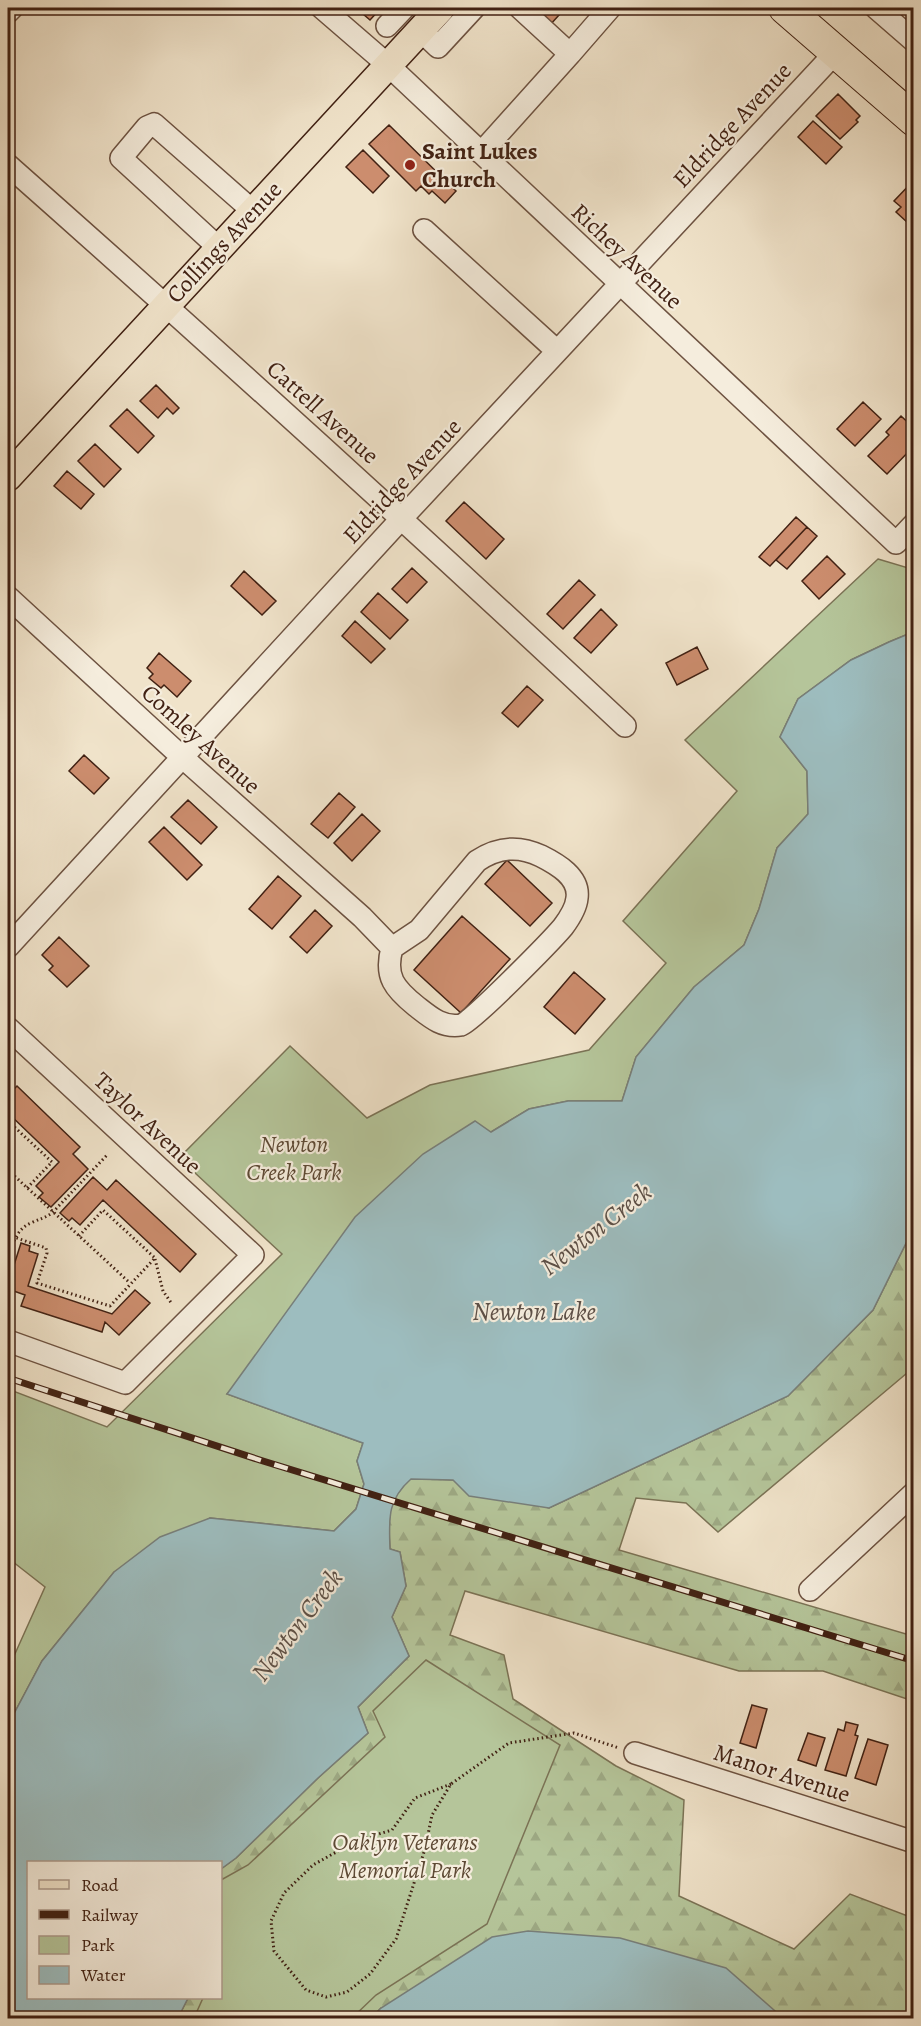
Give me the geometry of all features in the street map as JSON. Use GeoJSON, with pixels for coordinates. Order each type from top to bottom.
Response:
{"type":"FeatureCollection","features":[{"type":"Feature","properties":{"kind":"highway"},"geometry":{"type":"LineString","coordinates":[[785,8],[914,120]]}},
{"type":"Feature","properties":{"kind":"main road","name":"Collings Avenue"},"geometry":{"type":"LineString","coordinates":[[8,477],[441,8]]}},
{"type":"Feature","properties":{"kind":"street"},"geometry":{"type":"LineString","coordinates":[[8,12],[12,8]]}},
{"type":"Feature","properties":{"kind":"street","name":"Richey Avenue"},"geometry":{"type":"LineString","coordinates":[[322,8],[388,65],[896,543],[914,524]]}},
{"type":"Feature","properties":{"kind":"street"},"geometry":{"type":"LineString","coordinates":[[387,26],[404,8]]}},
{"type":"Feature","properties":{"kind":"street"},"geometry":{"type":"LineString","coordinates":[[420,30],[438,47],[474,8]]}},
{"type":"Feature","properties":{"kind":"street"},"geometry":{"type":"LineString","coordinates":[[520,8],[570,54]]}},
{"type":"Feature","properties":{"kind":"street"},"geometry":{"type":"LineString","coordinates":[[481,153],[610,8]]}},
{"type":"Feature","properties":{"kind":"street"},"geometry":{"type":"LineString","coordinates":[[876,8],[914,41]]}},
{"type":"Feature","properties":{"kind":"street","name":"Eldridge Avenue"},"geometry":{"type":"LineString","coordinates":[[8,947],[402,518],[836,52]]}},
{"type":"Feature","properties":{"kind":"street"},"geometry":{"type":"LineString","coordinates":[[219,248],[121,158],[147,127],[154,124],[253,211]]}},
{"type":"Feature","properties":{"kind":"street","name":"Cattell Avenue"},"geometry":{"type":"LineString","coordinates":[[8,165],[402,518],[625,726]]}},
{"type":"Feature","properties":{"kind":"street"},"geometry":{"type":"LineString","coordinates":[[424,230],[557,351]]}},
{"type":"Feature","properties":{"kind":"street","name":"Comley Avenue"},"geometry":{"type":"LineString","coordinates":[[8,597],[182,757],[362,917],[392,948]]}},
{"type":"Feature","properties":{"kind":"street"},"geometry":{"type":"LineString","coordinates":[[504,848],[529,850],[557,864],[577,888],[578,898],[573,912],[562,928],[464,1024],[450,1026],[439,1023],[403,996],[394,985],[390,972],[389,958],[392,948],[419,930],[477,861],[504,848]]}},
{"type":"Feature","properties":{"kind":"street","name":"Taylor Avenue"},"geometry":{"type":"LineString","coordinates":[[8,1028],[253,1255],[125,1383],[8,1341]]}},
{"type":"Feature","properties":{"kind":"street"},"geometry":{"type":"LineString","coordinates":[[810,1590],[909,1503]]}},
{"type":"Feature","properties":{"kind":"street","name":"Manor Avenue"},"geometry":{"type":"LineString","coordinates":[[635,1753],[914,1842]]}},
{"type":"Feature","properties":{"kind":"path"},"geometry":{"type":"LineString","coordinates":[[8,1121],[52,1162],[27,1188]]}},
{"type":"Feature","properties":{"kind":"path"},"geometry":{"type":"LineString","coordinates":[[8,1258],[15,1237],[22,1227],[53,1212],[108,1154]]}},
{"type":"Feature","properties":{"kind":"path"},"geometry":{"type":"LineString","coordinates":[[8,1170],[130,1283]]}},
{"type":"Feature","properties":{"kind":"path"},"geometry":{"type":"LineString","coordinates":[[79,1236],[103,1210],[155,1258],[163,1291],[172,1304]]}},
{"type":"Feature","properties":{"kind":"path"},"geometry":{"type":"LineString","coordinates":[[8,1235],[43,1246],[48,1250],[37,1283],[110,1306],[155,1258]]}},
{"type":"Feature","properties":{"kind":"path"},"geometry":{"type":"LineString","coordinates":[[450,1784],[432,1815],[425,1849],[396,1939],[370,1974],[347,1992],[326,1997],[306,1990],[274,1951],[271,1921],[284,1893],[313,1865],[356,1841],[392,1830],[416,1798],[450,1784],[509,1743],[574,1733],[635,1753]]}},
{"type":"Feature","properties":{"kind":"green space","name":"Newton Creek Park"},"geometry":{"type":"Polygon","coordinates":[[[878,559],[908,568],[913,561],[913,632],[851,660],[798,699],[780,737],[807,771],[808,814],[777,848],[759,909],[744,945],[694,987],[636,1057],[622,1101],[568,1101],[529,1109],[491,1132],[227,1394],[363,1443],[357,1461],[364,1484],[356,1509],[334,1531],[210,1518],[114,1572],[42,1661],[8,1725],[8,1665],[45,1587],[8,1558],[8,1389],[107,1427],[282,1254],[179,1158],[290,1046],[367,1118],[430,1085],[589,1050],[666,963],[623,921],[737,791],[685,740],[878,559]]]}},
{"type":"Feature","properties":{"kind":"green space"},"geometry":{"type":"Polygon","coordinates":[[[913,1229],[913,1368],[718,1532],[686,1503],[636,1498],[619,1550],[913,1636],[913,1701],[823,1671],[739,1671],[465,1591],[450,1635],[504,1655],[513,1699],[616,1766],[684,1800],[679,1896],[794,1949],[850,1894],[913,1918],[913,2018],[783,2018],[778,2016],[381,2008],[371,2018],[178,2018],[188,1999],[222,1999],[222,1868],[236,1858],[368,1733],[358,1707],[409,1656],[392,1617],[406,1586],[400,1552],[390,1549],[389,1528],[390,1510],[403,1486],[411,1478],[453,1480],[549,1508],[788,1396],[873,1310],[913,1229]]]}},
{"type":"Feature","properties":{"kind":"green space","name":"Oaklyn Veterans Memorial Park"},"geometry":{"type":"Polygon","coordinates":[[[426,1660],[560,1745],[487,1924],[376,1995],[352,2018],[194,2018],[203,1999],[222,1999],[222,1879],[248,1865],[385,1737],[373,1711],[426,1660]]]}},
{"type":"Feature","properties":{"kind":"water","name":"Newton Lake"},"geometry":{"type":"Polygon","coordinates":[[[913,632],[913,1229],[873,1310],[788,1396],[549,1508],[469,1496],[453,1480],[411,1479],[397,1495],[391,1511],[389,1528],[390,1549],[400,1552],[406,1586],[392,1617],[409,1656],[358,1707],[368,1733],[236,1858],[222,1868],[222,1861],[27,1861],[27,1999],[188,1999],[178,2018],[8,2018],[8,1725],[42,1661],[114,1572],[160,1537],[210,1518],[334,1531],[356,1509],[364,1484],[357,1461],[363,1443],[227,1394],[355,1217],[423,1154],[475,1121],[491,1132],[529,1109],[568,1101],[622,1101],[636,1057],[694,987],[744,945],[759,909],[777,848],[808,814],[807,771],[780,737],[798,699],[851,660],[913,632]]]}},
{"type":"Feature","properties":{"kind":"water"},"geometry":{"type":"Polygon","coordinates":[[[528,1931],[620,1938],[726,1968],[783,2018],[371,2018],[381,2008],[492,1937],[528,1931]]]}},
{"type":"Feature","properties":{"kind":"building"},"geometry":{"type":"Polygon","coordinates":[[[356,8],[381,8],[370,20],[356,8]]]}},
{"type":"Feature","properties":{"kind":"building"},"geometry":{"type":"Polygon","coordinates":[[[531,8],[551,8],[559,15],[550,25],[531,8]]]}},
{"type":"Feature","properties":{"kind":"building"},"geometry":{"type":"Polygon","coordinates":[[[838,94],[860,116],[856,120],[858,122],[840,139],[816,116],[838,94]]]}},
{"type":"Feature","properties":{"kind":"building"},"geometry":{"type":"Polygon","coordinates":[[[813,121],[842,147],[826,164],[798,137],[813,121]]]}},
{"type":"Feature","properties":{"kind":"building","name":"Saint Lukes Church"},"geometry":{"type":"Polygon","coordinates":[[[389,125],[456,191],[445,203],[432,191],[429,194],[421,186],[416,191],[369,144],[389,125]]]}},
{"type":"Feature","properties":{"kind":"building"},"geometry":{"type":"Polygon","coordinates":[[[363,150],[389,176],[373,193],[346,167],[363,150]]]}},
{"type":"Feature","properties":{"kind":"building"},"geometry":{"type":"Polygon","coordinates":[[[914,180],[914,216],[908,223],[896,212],[901,207],[894,201],[914,180]]]}},
{"type":"Feature","properties":{"kind":"building"},"geometry":{"type":"Polygon","coordinates":[[[156,385],[179,408],[173,414],[167,408],[158,418],[140,401],[156,385]]]}},
{"type":"Feature","properties":{"kind":"building"},"geometry":{"type":"Polygon","coordinates":[[[863,402],[881,419],[855,446],[837,429],[863,402]]]}},
{"type":"Feature","properties":{"kind":"building"},"geometry":{"type":"Polygon","coordinates":[[[127,409],[154,436],[138,453],[110,426],[127,409]]]}},
{"type":"Feature","properties":{"kind":"building"},"geometry":{"type":"Polygon","coordinates":[[[901,416],[914,428],[914,446],[887,474],[868,456],[889,435],[886,432],[901,416]]]}},
{"type":"Feature","properties":{"kind":"building"},"geometry":{"type":"Polygon","coordinates":[[[95,444],[121,469],[104,487],[78,461],[95,444]]]}},
{"type":"Feature","properties":{"kind":"building"},"geometry":{"type":"Polygon","coordinates":[[[67,471],[94,494],[81,509],[54,486],[67,471]]]}},
{"type":"Feature","properties":{"kind":"building"},"geometry":{"type":"Polygon","coordinates":[[[464,502],[504,539],[486,559],[446,521],[464,502]]]}},
{"type":"Feature","properties":{"kind":"building"},"geometry":{"type":"Polygon","coordinates":[[[796,517],[807,527],[770,566],[759,557],[796,517]]]}},
{"type":"Feature","properties":{"kind":"building"},"geometry":{"type":"Polygon","coordinates":[[[807,527],[817,536],[787,569],[776,560],[807,527]]]}},
{"type":"Feature","properties":{"kind":"building"},"geometry":{"type":"Polygon","coordinates":[[[827,556],[845,574],[819,599],[802,581],[827,556]]]}},
{"type":"Feature","properties":{"kind":"building"},"geometry":{"type":"Polygon","coordinates":[[[412,568],[427,582],[407,603],[392,589],[412,568]]]}},
{"type":"Feature","properties":{"kind":"building"},"geometry":{"type":"Polygon","coordinates":[[[244,571],[276,601],[262,615],[231,586],[244,571]]]}},
{"type":"Feature","properties":{"kind":"building"},"geometry":{"type":"Polygon","coordinates":[[[579,580],[595,595],[563,629],[547,614],[579,580]]]}},
{"type":"Feature","properties":{"kind":"building"},"geometry":{"type":"Polygon","coordinates":[[[378,593],[408,620],[390,639],[361,612],[378,593]]]}},
{"type":"Feature","properties":{"kind":"building"},"geometry":{"type":"Polygon","coordinates":[[[601,609],[617,625],[591,653],[574,638],[601,609]]]}},
{"type":"Feature","properties":{"kind":"building"},"geometry":{"type":"Polygon","coordinates":[[[355,621],[385,649],[371,663],[342,636],[355,621]]]}},
{"type":"Feature","properties":{"kind":"building"},"geometry":{"type":"Polygon","coordinates":[[[697,647],[708,669],[677,685],[666,663],[697,647]]]}},
{"type":"Feature","properties":{"kind":"building"},"geometry":{"type":"Polygon","coordinates":[[[159,653],[191,681],[177,697],[164,685],[161,688],[149,678],[153,674],[147,668],[159,653]]]}},
{"type":"Feature","properties":{"kind":"building"},"geometry":{"type":"Polygon","coordinates":[[[527,686],[543,700],[518,727],[502,713],[527,686]]]}},
{"type":"Feature","properties":{"kind":"building"},"geometry":{"type":"Polygon","coordinates":[[[84,755],[109,778],[94,794],[69,771],[84,755]]]}},
{"type":"Feature","properties":{"kind":"building"},"geometry":{"type":"Polygon","coordinates":[[[339,793],[355,807],[328,838],[311,824],[339,793]]]}},
{"type":"Feature","properties":{"kind":"building"},"geometry":{"type":"Polygon","coordinates":[[[188,800],[217,827],[201,844],[171,817],[188,800]]]}},
{"type":"Feature","properties":{"kind":"building"},"geometry":{"type":"Polygon","coordinates":[[[362,814],[380,831],[352,861],[334,843],[362,814]]]}},
{"type":"Feature","properties":{"kind":"building"},"geometry":{"type":"Polygon","coordinates":[[[164,827],[202,865],[187,880],[149,842],[164,827]]]}},
{"type":"Feature","properties":{"kind":"building"},"geometry":{"type":"Polygon","coordinates":[[[507,860],[552,903],[530,926],[485,884],[507,860]]]}},
{"type":"Feature","properties":{"kind":"building"},"geometry":{"type":"Polygon","coordinates":[[[278,876],[301,896],[272,929],[249,909],[278,876]]]}},
{"type":"Feature","properties":{"kind":"building"},"geometry":{"type":"Polygon","coordinates":[[[315,910],[332,926],[307,953],[290,937],[315,910]]]}},
{"type":"Feature","properties":{"kind":"building"},"geometry":{"type":"Polygon","coordinates":[[[462,916],[510,959],[461,1013],[414,970],[462,916]]]}},
{"type":"Feature","properties":{"kind":"building"},"geometry":{"type":"Polygon","coordinates":[[[59,937],[89,966],[67,987],[49,970],[53,966],[42,955],[59,937]]]}},
{"type":"Feature","properties":{"kind":"building"},"geometry":{"type":"Polygon","coordinates":[[[574,972],[605,999],[575,1034],[544,1007],[574,972]]]}},
{"type":"Feature","properties":{"kind":"building"},"geometry":{"type":"Polygon","coordinates":[[[9,1085],[14,1089],[17,1086],[80,1147],[73,1154],[88,1169],[51,1207],[39,1197],[43,1193],[36,1186],[59,1162],[8,1113],[9,1085]]]}},
{"type":"Feature","properties":{"kind":"building"},"geometry":{"type":"Polygon","coordinates":[[[93,1177],[107,1190],[116,1180],[196,1254],[180,1272],[103,1200],[80,1225],[72,1218],[69,1221],[60,1213],[93,1177]]]}},
{"type":"Feature","properties":{"kind":"building"},"geometry":{"type":"Polygon","coordinates":[[[21,1243],[30,1246],[29,1251],[38,1254],[28,1286],[112,1314],[135,1290],[150,1303],[119,1335],[105,1322],[102,1332],[21,1306],[25,1295],[8,1289],[8,1284],[21,1243]]]}},
{"type":"Feature","properties":{"kind":"building"},"geometry":{"type":"Polygon","coordinates":[[[752,1705],[767,1709],[756,1748],[740,1743],[752,1705]]]}},
{"type":"Feature","properties":{"kind":"building"},"geometry":{"type":"Polygon","coordinates":[[[846,1722],[858,1725],[855,1735],[858,1736],[846,1776],[825,1770],[838,1729],[844,1731],[846,1722]]]}},
{"type":"Feature","properties":{"kind":"building"},"geometry":{"type":"Polygon","coordinates":[[[808,1733],[825,1738],[816,1766],[798,1760],[808,1733]]]}},
{"type":"Feature","properties":{"kind":"building"},"geometry":{"type":"Polygon","coordinates":[[[868,1739],[888,1745],[876,1785],[855,1778],[868,1739]]]}},
{"type":"Feature","properties":{"kind":"railway"},"geometry":{"type":"LineString","coordinates":[[8,1378],[263,1461],[914,1661]]}},
{"type":"Feature","properties":{"kind":"place","name":"Saint Lukes Church"},"geometry":{"type":"Point","coordinates":[410,165]}},
{"type":"Feature","properties":{"kind":"water label","name":"Newton Creek"},"geometry":{"type":"Point","coordinates":[596,1229]}},
{"type":"Feature","properties":{"kind":"water label","name":"Newton Creek"},"geometry":{"type":"Point","coordinates":[297,1625]}}]}
